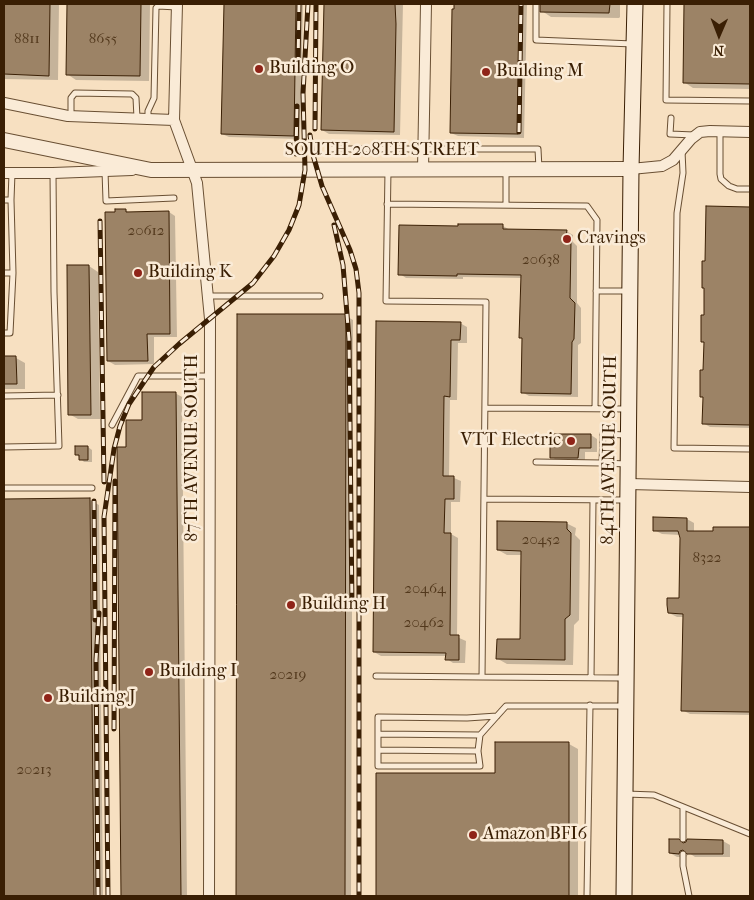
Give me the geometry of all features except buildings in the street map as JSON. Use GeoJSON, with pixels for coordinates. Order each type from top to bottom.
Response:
{"type":"FeatureCollection","features":[{"type":"Feature","properties":{"kind":"main road","name":"84TH AVENUE SOUTH"},"geometry":{"type":"LineString","coordinates":[[624,896],[635,4]]}},
{"type":"Feature","properties":{"kind":"street"},"geometry":{"type":"LineString","coordinates":[[423,170],[426,4]]}},
{"type":"Feature","properties":{"kind":"street","name":"87TH AVENUE SOUTH"},"geometry":{"type":"LineString","coordinates":[[177,5],[174,120],[197,184],[210,319],[208,896]]}},
{"type":"Feature","properties":{"kind":"street"},"geometry":{"type":"LineString","coordinates":[[4,103],[71,116],[174,120]]}},
{"type":"Feature","properties":{"kind":"street"},"geometry":{"type":"LineString","coordinates":[[695,135],[700,132],[750,132]]}},
{"type":"Feature","properties":{"kind":"street","name":"SOUTH 208TH STREET"},"geometry":{"type":"LineString","coordinates":[[4,140],[151,170],[506,170],[632,169],[662,166],[673,160],[695,135]]}},
{"type":"Feature","properties":{"kind":"street"},"geometry":{"type":"LineString","coordinates":[[8,173],[53,174],[151,170]]}},
{"type":"Feature","properties":{"kind":"street"},"geometry":{"type":"LineString","coordinates":[[629,484],[750,487]]}},
{"type":"Feature","properties":{"kind":"lane"},"geometry":{"type":"LineString","coordinates":[[536,4],[536,40],[634,44]]}},
{"type":"Feature","properties":{"kind":"lane"},"geometry":{"type":"LineString","coordinates":[[667,4],[666,100],[750,101]]}},
{"type":"Feature","properties":{"kind":"lane"},"geometry":{"type":"LineString","coordinates":[[143,118],[154,98],[156,8],[158,6],[177,5]]}},
{"type":"Feature","properties":{"kind":"lane"},"geometry":{"type":"LineString","coordinates":[[71,116],[71,98],[75,94],[132,94],[136,98],[143,118]]}},
{"type":"Feature","properties":{"kind":"lane"},"geometry":{"type":"LineString","coordinates":[[671,118],[670,134],[695,135]]}},
{"type":"Feature","properties":{"kind":"lane"},"geometry":{"type":"LineString","coordinates":[[720,131],[721,178],[729,186],[737,189],[750,189]]}},
{"type":"Feature","properties":{"kind":"lane"},"geometry":{"type":"LineString","coordinates":[[330,149],[538,149],[539,169]]}},
{"type":"Feature","properties":{"kind":"lane"},"geometry":{"type":"LineString","coordinates":[[682,150],[683,173],[677,213],[674,448],[750,448]]}},
{"type":"Feature","properties":{"kind":"lane"},"geometry":{"type":"LineString","coordinates":[[388,169],[386,302],[486,302],[482,677]]}},
{"type":"Feature","properties":{"kind":"lane"},"geometry":{"type":"LineString","coordinates":[[506,170],[506,205]]}},
{"type":"Feature","properties":{"kind":"lane"},"geometry":{"type":"LineString","coordinates":[[104,171],[106,201],[174,198]]}},
{"type":"Feature","properties":{"kind":"lane"},"geometry":{"type":"LineString","coordinates":[[4,333],[10,333],[12,273],[11,200],[8,173]]}},
{"type":"Feature","properties":{"kind":"lane"},"geometry":{"type":"LineString","coordinates":[[4,447],[59,446],[53,174]]}},
{"type":"Feature","properties":{"kind":"lane"},"geometry":{"type":"LineString","coordinates":[[4,200],[11,200]]}},
{"type":"Feature","properties":{"kind":"lane"},"geometry":{"type":"LineString","coordinates":[[387,204],[587,206],[597,220],[594,409]]}},
{"type":"Feature","properties":{"kind":"lane"},"geometry":{"type":"LineString","coordinates":[[4,273],[12,273]]}},
{"type":"Feature","properties":{"kind":"lane"},"geometry":{"type":"LineString","coordinates":[[596,291],[630,291]]}},
{"type":"Feature","properties":{"kind":"lane"},"geometry":{"type":"LineString","coordinates":[[208,296],[320,296]]}},
{"type":"Feature","properties":{"kind":"lane"},"geometry":{"type":"LineString","coordinates":[[112,425],[138,376],[210,376]]}},
{"type":"Feature","properties":{"kind":"lane"},"geometry":{"type":"LineString","coordinates":[[4,396],[58,395]]}},
{"type":"Feature","properties":{"kind":"lane"},"geometry":{"type":"LineString","coordinates":[[484,408],[630,409]]}},
{"type":"Feature","properties":{"kind":"lane"},"geometry":{"type":"LineString","coordinates":[[602,463],[603,434],[629,434]]}},
{"type":"Feature","properties":{"kind":"lane"},"geometry":{"type":"LineString","coordinates":[[536,462],[629,464]]}},
{"type":"Feature","properties":{"kind":"lane"},"geometry":{"type":"LineString","coordinates":[[4,488],[92,488]]}},
{"type":"Feature","properties":{"kind":"lane"},"geometry":{"type":"LineString","coordinates":[[484,499],[629,500]]}},
{"type":"Feature","properties":{"kind":"lane"},"geometry":{"type":"LineString","coordinates":[[591,678],[593,500]]}},
{"type":"Feature","properties":{"kind":"lane"},"geometry":{"type":"LineString","coordinates":[[376,676],[627,678]]}},
{"type":"Feature","properties":{"kind":"lane"},"geometry":{"type":"LineString","coordinates":[[497,716],[467,718],[378,717],[378,766],[480,766],[478,751],[480,735],[506,706],[626,706]]}},
{"type":"Feature","properties":{"kind":"lane"},"geometry":{"type":"LineString","coordinates":[[587,896],[590,706]]}},
{"type":"Feature","properties":{"kind":"lane"},"geometry":{"type":"LineString","coordinates":[[378,734],[480,735]]}},
{"type":"Feature","properties":{"kind":"lane"},"geometry":{"type":"LineString","coordinates":[[378,750],[478,751]]}},
{"type":"Feature","properties":{"kind":"lane"},"geometry":{"type":"LineString","coordinates":[[625,794],[654,795],[750,834]]}},
{"type":"Feature","properties":{"kind":"lane"},"geometry":{"type":"LineString","coordinates":[[683,807],[683,839]]}},
{"type":"Feature","properties":{"kind":"lane"},"geometry":{"type":"LineString","coordinates":[[683,854],[683,866],[689,896]]}},
{"type":"Feature","properties":{"kind":"railway"},"geometry":{"type":"LineString","coordinates":[[298,66],[299,4]]}},
{"type":"Feature","properties":{"kind":"railway"},"geometry":{"type":"LineString","coordinates":[[108,896],[104,517],[114,449],[120,426],[129,404],[154,367],[253,283],[274,256],[289,230],[299,205],[305,170],[303,93],[308,4]]}},
{"type":"Feature","properties":{"kind":"railway"},"geometry":{"type":"LineString","coordinates":[[315,129],[316,4]]}},
{"type":"Feature","properties":{"kind":"railway"},"geometry":{"type":"LineString","coordinates":[[519,132],[521,4]]}},
{"type":"Feature","properties":{"kind":"railway"},"geometry":{"type":"LineString","coordinates":[[296,154],[297,106]]}},
{"type":"Feature","properties":{"kind":"railway"},"geometry":{"type":"LineString","coordinates":[[310,135],[313,155],[322,186],[350,250],[356,269],[359,293],[359,896]]}},
{"type":"Feature","properties":{"kind":"railway"},"geometry":{"type":"LineString","coordinates":[[100,221],[104,482]]}},
{"type":"Feature","properties":{"kind":"railway"},"geometry":{"type":"LineString","coordinates":[[334,225],[343,265],[349,339],[352,607]]}},
{"type":"Feature","properties":{"kind":"railway"},"geometry":{"type":"LineString","coordinates":[[114,729],[115,481]]}},
{"type":"Feature","properties":{"kind":"railway"},"geometry":{"type":"LineString","coordinates":[[94,501],[95,620]]}},
{"type":"Feature","properties":{"kind":"railway"},"geometry":{"type":"LineString","coordinates":[[98,896],[96,660],[99,613]]}},
{"type":"Feature","properties":{"kind":"place","name":"Building O"},"geometry":{"type":"Point","coordinates":[259,69]}},
{"type":"Feature","properties":{"kind":"place","name":"Building M"},"geometry":{"type":"Point","coordinates":[486,72]}},
{"type":"Feature","properties":{"kind":"place","name":"Cravings"},"geometry":{"type":"Point","coordinates":[567,239]}},
{"type":"Feature","properties":{"kind":"place","name":"Building K"},"geometry":{"type":"Point","coordinates":[138,273]}},
{"type":"Feature","properties":{"kind":"place","name":"VTT Electric"},"geometry":{"type":"Point","coordinates":[571,441]}},
{"type":"Feature","properties":{"kind":"place","name":"Building H"},"geometry":{"type":"Point","coordinates":[291,605]}},
{"type":"Feature","properties":{"kind":"place","name":"Building I"},"geometry":{"type":"Point","coordinates":[149,672]}},
{"type":"Feature","properties":{"kind":"place","name":"Building J"},"geometry":{"type":"Point","coordinates":[48,698]}},
{"type":"Feature","properties":{"kind":"place","name":"Amazon BFI6"},"geometry":{"type":"Point","coordinates":[473,835]}}]}
